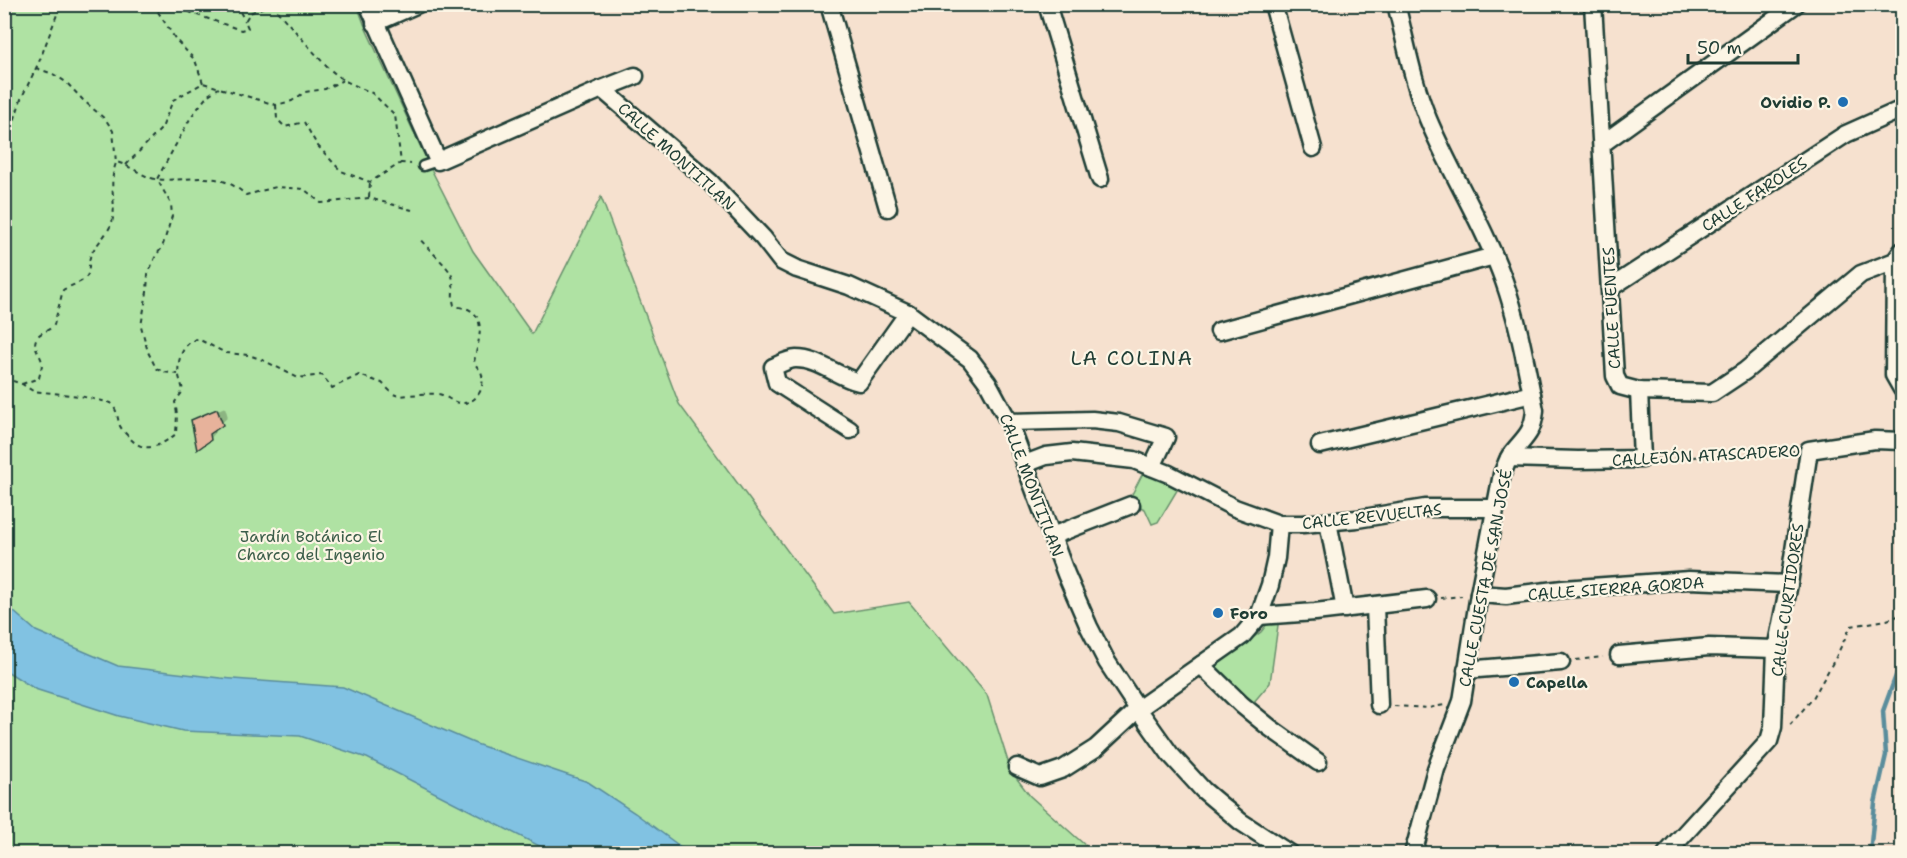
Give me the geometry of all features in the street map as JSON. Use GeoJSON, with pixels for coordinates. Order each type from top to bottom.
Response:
{"type":"FeatureCollection","features":[{"type":"Feature","properties":{"kind":"street"},"geometry":{"type":"LineString","coordinates":[[368,4],[431,163]]}},
{"type":"Feature","properties":{"kind":"street"},"geometry":{"type":"LineString","coordinates":[[375,23],[418,4]]}},
{"type":"Feature","properties":{"kind":"street"},"geometry":{"type":"LineString","coordinates":[[829,4],[888,208]]}},
{"type":"Feature","properties":{"kind":"street"},"geometry":{"type":"LineString","coordinates":[[1047,4],[1100,179]]}},
{"type":"Feature","properties":{"kind":"street"},"geometry":{"type":"LineString","coordinates":[[1272,4],[1313,148]]}},
{"type":"Feature","properties":{"kind":"street","name":"CALLE CUESTA DE SAN JOSÉ"},"geometry":{"type":"LineString","coordinates":[[1396,4],[1427,117],[1494,256],[1519,329],[1535,410],[1534,424],[1509,458],[1502,474],[1479,594],[1462,701],[1436,770],[1413,854]]}},
{"type":"Feature","properties":{"kind":"street","name":"CALLE FUENTES"},"geometry":{"type":"LineString","coordinates":[[1593,4],[1615,376],[1620,386],[1639,391],[1712,393],[1745,371],[1861,274],[1899,256]]}},
{"type":"Feature","properties":{"kind":"street"},"geometry":{"type":"LineString","coordinates":[[1602,144],[1796,4]]}},
{"type":"Feature","properties":{"kind":"street","name":"CALLE MONTITLAN"},"geometry":{"type":"LineString","coordinates":[[431,163],[635,76]]}},
{"type":"Feature","properties":{"kind":"street","name":"CALLE MONTITLAN"},"geometry":{"type":"LineString","coordinates":[[602,89],[710,182],[763,238],[781,261],[797,269],[849,286],[908,314],[970,359],[988,383],[1009,422],[1089,627],[1107,662],[1138,710],[1170,754],[1203,790],[1242,822],[1290,854]]}},
{"type":"Feature","properties":{"kind":"street","name":"CALLE FAROLES"},"geometry":{"type":"LineString","coordinates":[[1610,288],[1846,134],[1902,109]]}},
{"type":"Feature","properties":{"kind":"street"},"geometry":{"type":"LineString","coordinates":[[1218,331],[1494,256]]}},
{"type":"Feature","properties":{"kind":"street"},"geometry":{"type":"LineString","coordinates":[[1899,256],[1894,375],[1902,389]]}},
{"type":"Feature","properties":{"kind":"street"},"geometry":{"type":"LineString","coordinates":[[850,430],[777,383],[773,367],[795,359],[824,366],[859,382],[908,314]]}},
{"type":"Feature","properties":{"kind":"street"},"geometry":{"type":"LineString","coordinates":[[1639,391],[1641,459]]}},
{"type":"Feature","properties":{"kind":"street"},"geometry":{"type":"LineString","coordinates":[[1320,445],[1532,394]]}},
{"type":"Feature","properties":{"kind":"street"},"geometry":{"type":"LineString","coordinates":[[1009,422],[1092,420],[1119,423],[1166,437],[1152,467]]}},
{"type":"Feature","properties":{"kind":"street","name":"CALLEJÓN ATASCADERO"},"geometry":{"type":"LineString","coordinates":[[1809,450],[1875,440],[1902,441]]}},
{"type":"Feature","properties":{"kind":"street","name":"CALLE CURTIDORES"},"geometry":{"type":"LineString","coordinates":[[1769,741],[1773,727],[1776,649],[1789,584],[1809,450]]}},
{"type":"Feature","properties":{"kind":"street","name":"CALLE REVUELTAS"},"geometry":{"type":"LineString","coordinates":[[1025,464],[1046,456],[1072,453],[1134,460],[1235,508],[1279,524],[1357,519],[1425,508],[1495,508]]}},
{"type":"Feature","properties":{"kind":"street","name":"CALLEJÓN ATASCADERO"},"geometry":{"type":"LineString","coordinates":[[1509,458],[1641,459]]}},
{"type":"Feature","properties":{"kind":"street"},"geometry":{"type":"LineString","coordinates":[[1052,536],[1131,506]]}},
{"type":"Feature","properties":{"kind":"street"},"geometry":{"type":"LineString","coordinates":[[1328,522],[1345,609]]}},
{"type":"Feature","properties":{"kind":"street"},"geometry":{"type":"LineString","coordinates":[[1017,767],[1040,777],[1064,769],[1096,748],[1138,710],[1242,636],[1259,616],[1270,585],[1276,558],[1279,524]]}},
{"type":"Feature","properties":{"kind":"street","name":"CALLE SIERRA GORDA"},"geometry":{"type":"LineString","coordinates":[[1479,594],[1506,596],[1563,589],[1689,580],[1789,584]]}},
{"type":"Feature","properties":{"kind":"street"},"geometry":{"type":"LineString","coordinates":[[1259,616],[1427,599]]}},
{"type":"Feature","properties":{"kind":"street"},"geometry":{"type":"LineString","coordinates":[[1375,606],[1379,705]]}},
{"type":"Feature","properties":{"kind":"street"},"geometry":{"type":"LineString","coordinates":[[1619,654],[1709,647],[1776,649]]}},
{"type":"Feature","properties":{"kind":"street"},"geometry":{"type":"LineString","coordinates":[[1466,670],[1561,662]]}},
{"type":"Feature","properties":{"kind":"street"},"geometry":{"type":"LineString","coordinates":[[1201,665],[1269,728],[1318,762]]}},
{"type":"Feature","properties":{"kind":"street"},"geometry":{"type":"LineString","coordinates":[[1666,854],[1769,741]]}},
{"type":"Feature","properties":{"kind":"path"},"geometry":{"type":"LineString","coordinates":[[4,154],[21,99],[61,4]]}},
{"type":"Feature","properties":{"kind":"path"},"geometry":{"type":"LineString","coordinates":[[153,4],[176,40],[195,60],[203,83]]}},
{"type":"Feature","properties":{"kind":"path"},"geometry":{"type":"LineString","coordinates":[[172,4],[241,30],[248,28],[236,4]]}},
{"type":"Feature","properties":{"kind":"path"},"geometry":{"type":"LineString","coordinates":[[245,21],[250,13],[271,4],[327,67],[343,80],[372,93],[395,115],[401,163]]}},
{"type":"Feature","properties":{"kind":"path"},"geometry":{"type":"LineString","coordinates":[[22,384],[39,378],[42,364],[35,344],[36,339],[54,325],[63,290],[86,278],[91,254],[111,224],[113,202],[111,186],[116,162],[113,131],[106,120],[66,82],[36,68]]}},
{"type":"Feature","properties":{"kind":"path"},"geometry":{"type":"LineString","coordinates":[[126,165],[162,128],[173,100],[203,83],[276,105],[292,101],[305,92],[325,89],[343,80]]}},
{"type":"Feature","properties":{"kind":"path"},"geometry":{"type":"LineString","coordinates":[[157,179],[191,117],[207,94],[219,88]]}},
{"type":"Feature","properties":{"kind":"path"},"geometry":{"type":"LineString","coordinates":[[276,105],[277,119],[285,127],[304,122],[317,145],[341,171],[370,182]]}},
{"type":"Feature","properties":{"kind":"path"},"geometry":{"type":"LineString","coordinates":[[116,162],[157,179],[212,177],[236,186],[246,195],[276,187],[304,189],[321,203],[369,198],[412,210]]}},
{"type":"Feature","properties":{"kind":"path"},"geometry":{"type":"LineString","coordinates":[[370,182],[401,163],[431,163]]}},
{"type":"Feature","properties":{"kind":"path"},"geometry":{"type":"LineString","coordinates":[[157,179],[171,204],[172,216],[162,248],[156,255],[148,274],[141,326],[148,352],[156,368],[163,372],[178,374]]}},
{"type":"Feature","properties":{"kind":"path"},"geometry":{"type":"LineString","coordinates":[[369,198],[370,182]]}},
{"type":"Feature","properties":{"kind":"path"},"geometry":{"type":"LineString","coordinates":[[4,378],[22,384],[33,392],[80,396],[111,404],[117,412],[124,432],[142,448],[159,445],[176,434],[175,402],[183,391],[178,374],[179,365],[185,345],[198,339],[226,353],[249,355],[265,361],[298,378],[322,375],[332,388],[358,375],[382,383],[393,394],[399,396],[441,394],[459,403],[475,399],[480,394],[482,384],[482,376],[474,363],[480,333],[478,321],[472,312],[454,305],[453,283],[449,271],[419,238]]}},
{"type":"Feature","properties":{"kind":"path","name":"CALLEJÓN ATASCADERO"},"geometry":{"type":"LineString","coordinates":[[1641,459],[1809,450]]}},
{"type":"Feature","properties":{"kind":"path"},"geometry":{"type":"LineString","coordinates":[[1427,599],[1479,594]]}},
{"type":"Feature","properties":{"kind":"path"},"geometry":{"type":"LineString","coordinates":[[1769,741],[1780,736],[1813,698],[1851,626],[1898,616],[1902,602]]}},
{"type":"Feature","properties":{"kind":"path"},"geometry":{"type":"LineString","coordinates":[[1561,662],[1619,654]]}},
{"type":"Feature","properties":{"kind":"path"},"geometry":{"type":"LineString","coordinates":[[1379,705],[1428,708]]}},
{"type":"Feature","properties":{"kind":"green space","name":"Jardín Botánico El Charco del Ingenio"},"geometry":{"type":"Polygon","coordinates":[[[5,4],[357,5],[429,165],[473,251],[532,334],[601,197],[679,404],[834,614],[909,602],[987,695],[1011,771],[1030,796],[1086,846],[1086,854],[5,854],[5,4]]]}},
{"type":"Feature","properties":{"kind":"green space"},"geometry":{"type":"Polygon","coordinates":[[[1145,469],[1179,487],[1158,522],[1152,524],[1145,509],[1128,502],[1145,469]]]}},
{"type":"Feature","properties":{"kind":"green space"},"geometry":{"type":"Polygon","coordinates":[[[1279,618],[1270,683],[1253,703],[1212,667],[1261,632],[1271,619],[1279,618]]]}},
{"type":"Feature","properties":{"kind":"water"},"geometry":{"type":"Polygon","coordinates":[[[5,604],[36,631],[118,666],[220,678],[343,687],[476,744],[588,782],[689,853],[553,853],[367,758],[300,736],[183,731],[119,716],[35,689],[5,670],[5,604]]]}},
{"type":"Feature","properties":{"kind":"building"},"geometry":{"type":"Polygon","coordinates":[[[217,409],[223,425],[210,434],[211,440],[197,450],[191,420],[217,409]]]}},
{"type":"Feature","properties":{"kind":"waterway"},"geometry":{"type":"LineString","coordinates":[[1870,854],[1875,803],[1886,755],[1883,711],[1901,662],[1902,650]]}},
{"type":"Feature","properties":{"kind":"place","name":"Ovidio P."},"geometry":{"type":"Point","coordinates":[1843,102]}},
{"type":"Feature","properties":{"kind":"place","name":"Foro"},"geometry":{"type":"Point","coordinates":[1218,613]}},
{"type":"Feature","properties":{"kind":"place","name":"Capella"},"geometry":{"type":"Point","coordinates":[1514,682]}},
{"type":"Feature","properties":{"kind":"district","name":"LA COLINA"},"geometry":{"type":"Point","coordinates":[1132,358]}}]}
